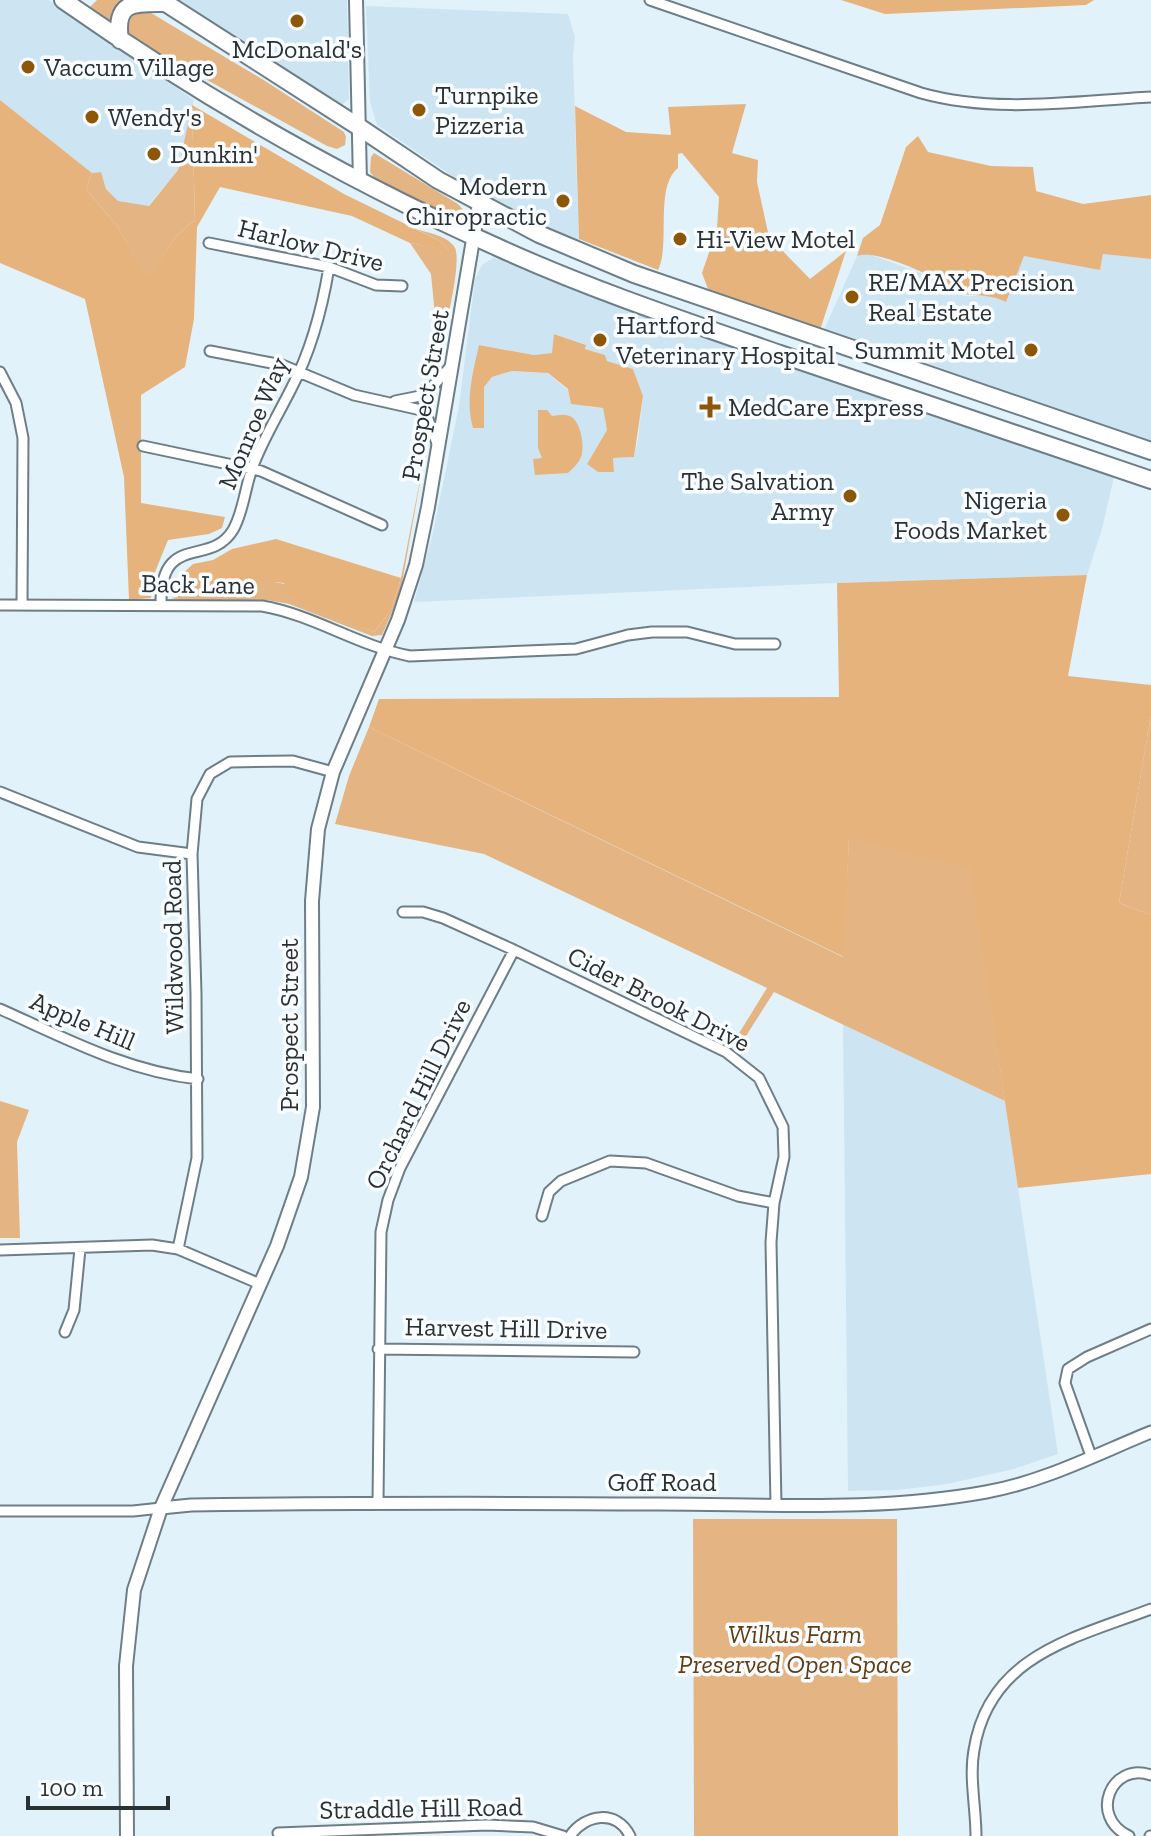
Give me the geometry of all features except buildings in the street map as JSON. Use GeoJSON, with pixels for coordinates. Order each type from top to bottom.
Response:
{"type":"FeatureCollection","features":[{"type":"Feature","properties":{"kind":"highway"},"geometry":{"type":"LineString","coordinates":[[63,0],[80,0]]}},
{"type":"Feature","properties":{"kind":"highway"},"geometry":{"type":"LineString","coordinates":[[63,0],[219,102],[360,182],[474,236],[623,299],[1151,480]]}},
{"type":"Feature","properties":{"kind":"highway"},"geometry":{"type":"LineString","coordinates":[[120,40],[118,27],[124,10],[131,4],[164,2],[438,180],[539,234],[634,274],[1151,451]]}},
{"type":"Feature","properties":{"kind":"highway"},"geometry":{"type":"LineString","coordinates":[[813,365],[822,337]]}},
{"type":"Feature","properties":{"kind":"main road"},"geometry":{"type":"LineString","coordinates":[[356,0],[360,182]]}},
{"type":"Feature","properties":{"kind":"main road","name":"Prospect Street"},"geometry":{"type":"LineString","coordinates":[[127,1836],[125,1675],[128,1627],[138,1572],[161,1508],[291,1211],[309,1142],[314,1091],[313,874],[318,829],[333,772],[387,650],[413,574],[479,204]]}},
{"type":"Feature","properties":{"kind":"street"},"geometry":{"type":"LineString","coordinates":[[650,0],[955,102],[991,106],[1151,97]]}},
{"type":"Feature","properties":{"kind":"street","name":"Harlow Drive"},"geometry":{"type":"LineString","coordinates":[[209,243],[329,267],[376,285],[402,286]]}},
{"type":"Feature","properties":{"kind":"street","name":"Monroe Way"},"geometry":{"type":"LineString","coordinates":[[161,605],[164,576],[173,562],[184,554],[215,546],[232,531],[252,468],[300,371],[320,314],[329,267]]}},
{"type":"Feature","properties":{"kind":"street"},"geometry":{"type":"LineString","coordinates":[[210,351],[300,371],[354,395],[421,410],[428,419],[438,447]]}},
{"type":"Feature","properties":{"kind":"street"},"geometry":{"type":"LineString","coordinates":[[387,402],[425,395],[452,364]]}},
{"type":"Feature","properties":{"kind":"street"},"geometry":{"type":"LineString","coordinates":[[0,372],[16,403],[22,426],[22,605]]}},
{"type":"Feature","properties":{"kind":"street"},"geometry":{"type":"LineString","coordinates":[[143,446],[252,468],[382,525]]}},
{"type":"Feature","properties":{"kind":"street","name":"Back Lane"},"geometry":{"type":"LineString","coordinates":[[0,605],[245,604],[277,608],[387,650],[422,656],[576,649],[652,632],[687,632],[735,644],[775,644]]}},
{"type":"Feature","properties":{"kind":"street","name":"Wildwood Road"},"geometry":{"type":"LineString","coordinates":[[178,1249],[197,1158],[192,854],[197,799],[210,774],[230,762],[293,761],[333,772]]}},
{"type":"Feature","properties":{"kind":"street"},"geometry":{"type":"LineString","coordinates":[[0,792],[138,847],[192,854]]}},
{"type":"Feature","properties":{"kind":"street","name":"Cider Brook Drive"},"geometry":{"type":"LineString","coordinates":[[403,912],[423,912],[443,918],[514,950],[726,1052],[759,1078],[783,1127],[784,1157],[774,1203],[771,1242],[776,1505]]}},
{"type":"Feature","properties":{"kind":"street","name":"Orchard Hill Drive"},"geometry":{"type":"LineString","coordinates":[[378,1503],[381,1232],[388,1200],[400,1168],[514,950]]}},
{"type":"Feature","properties":{"kind":"street","name":"Apple Hill"},"geometry":{"type":"LineString","coordinates":[[0,1009],[123,1063],[162,1075],[198,1079]]}},
{"type":"Feature","properties":{"kind":"street"},"geometry":{"type":"LineString","coordinates":[[542,1216],[549,1192],[561,1181],[610,1161],[646,1163],[738,1196],[774,1203]]}},
{"type":"Feature","properties":{"kind":"street"},"geometry":{"type":"LineString","coordinates":[[0,1250],[152,1245],[178,1249],[260,1284]]}},
{"type":"Feature","properties":{"kind":"street"},"geometry":{"type":"LineString","coordinates":[[65,1332],[74,1310],[80,1249]]}},
{"type":"Feature","properties":{"kind":"street"},"geometry":{"type":"LineString","coordinates":[[1091,1456],[1065,1383],[1068,1369],[1087,1357],[1151,1329]]}},
{"type":"Feature","properties":{"kind":"street","name":"Harvest Hill Drive"},"geometry":{"type":"LineString","coordinates":[[378,1349],[634,1352]]}},
{"type":"Feature","properties":{"kind":"street","name":"Goff Road"},"geometry":{"type":"LineString","coordinates":[[161,1508],[378,1503],[836,1507],[913,1503],[989,1492],[1047,1475],[1151,1432]]}},
{"type":"Feature","properties":{"kind":"street"},"geometry":{"type":"LineString","coordinates":[[0,1511],[133,1511],[161,1508]]}},
{"type":"Feature","properties":{"kind":"street"},"geometry":{"type":"LineString","coordinates":[[976,1836],[973,1752],[987,1707],[999,1688],[1012,1673],[1038,1654],[1151,1609]]}},
{"type":"Feature","properties":{"kind":"street"},"geometry":{"type":"LineString","coordinates":[[1129,1836],[1119,1832],[1110,1820],[1107,1806],[1109,1792],[1118,1780],[1132,1773],[1151,1775]]}},
{"type":"Feature","properties":{"kind":"street"},"geometry":{"type":"LineString","coordinates":[[570,1836],[581,1823],[602,1817],[620,1823],[630,1836]]}},
{"type":"Feature","properties":{"kind":"street","name":"Straddle Hill Road"},"geometry":{"type":"LineString","coordinates":[[278,1833],[486,1831],[533,1827],[563,1836]]}},
{"type":"Feature","properties":{"kind":"shaded area"},"geometry":{"type":"Polygon","coordinates":[[[0,0],[49,0],[194,100],[178,170],[148,206],[118,202],[106,189],[101,172],[92,173],[0,100],[0,0]]]}},
{"type":"Feature","properties":{"kind":"shaded area"},"geometry":{"type":"Polygon","coordinates":[[[177,0],[347,0],[349,99],[342,105],[177,0]]]}},
{"type":"Feature","properties":{"kind":"shaded area"},"geometry":{"type":"Polygon","coordinates":[[[841,0],[1094,0],[1086,5],[885,14],[841,0]]]}},
{"type":"Feature","properties":{"kind":"shaded area"},"geometry":{"type":"Polygon","coordinates":[[[366,6],[568,14],[575,37],[579,246],[503,210],[377,125],[370,102],[366,6]]]}},
{"type":"Feature","properties":{"kind":"shaded area"},"geometry":{"type":"Polygon","coordinates":[[[0,100],[92,173],[86,189],[117,226],[148,279],[176,236],[195,220],[192,105],[344,194],[440,241],[450,251],[410,243],[352,216],[220,187],[197,227],[194,319],[185,367],[141,395],[141,503],[225,517],[222,528],[209,534],[168,540],[153,577],[151,598],[129,600],[124,477],[85,299],[0,263],[0,100]]]}},
{"type":"Feature","properties":{"kind":"shaded area"},"geometry":{"type":"Polygon","coordinates":[[[746,104],[732,153],[758,160],[757,182],[769,237],[810,279],[846,251],[820,330],[708,289],[702,273],[717,229],[719,197],[682,153],[678,154],[678,168],[667,188],[662,259],[658,270],[579,239],[575,106],[626,132],[671,135],[668,107],[746,104]]]}},
{"type":"Feature","properties":{"kind":"shaded area"},"geometry":{"type":"Polygon","coordinates":[[[918,136],[928,152],[991,166],[1033,167],[1036,191],[1083,204],[1151,195],[1151,259],[1103,254],[1100,270],[1024,256],[1006,302],[985,296],[944,292],[940,280],[910,267],[887,258],[857,256],[863,238],[880,225],[906,147],[918,136]]]}},
{"type":"Feature","properties":{"kind":"shaded area"},"geometry":{"type":"Polygon","coordinates":[[[866,253],[940,280],[964,296],[996,296],[1006,302],[1024,255],[1100,270],[1103,254],[1151,259],[1151,442],[824,330],[857,256],[866,253]]]}},
{"type":"Feature","properties":{"kind":"shaded area"},"geometry":{"type":"Polygon","coordinates":[[[493,258],[506,260],[1114,477],[1087,575],[414,602],[432,537],[459,406],[475,279],[482,265],[493,258]],[[555,334],[553,353],[534,355],[480,345],[484,427],[484,387],[492,377],[512,371],[547,373],[589,407],[603,408],[607,430],[587,464],[614,471],[613,458],[634,457],[638,439],[643,396],[633,369],[607,361],[605,355],[585,349],[586,345],[555,334]],[[566,415],[552,416],[542,459],[568,473],[581,458],[582,448],[577,424],[566,415]]]}},
{"type":"Feature","properties":{"kind":"shaded area"},"geometry":{"type":"Polygon","coordinates":[[[554,334],[586,345],[585,349],[605,355],[607,361],[633,369],[643,396],[634,457],[613,458],[614,472],[598,472],[587,464],[607,430],[603,408],[571,404],[568,389],[548,373],[512,371],[492,377],[484,387],[484,428],[473,428],[470,397],[479,345],[534,355],[552,353],[554,334]]]}},
{"type":"Feature","properties":{"kind":"shaded area"},"geometry":{"type":"Polygon","coordinates":[[[538,410],[547,410],[552,416],[568,415],[578,426],[582,453],[568,473],[535,475],[533,459],[542,458],[538,448],[538,410]]]}},
{"type":"Feature","properties":{"kind":"shaded area"},"geometry":{"type":"Polygon","coordinates":[[[276,539],[401,578],[391,610],[374,632],[300,602],[290,596],[284,583],[218,581],[181,575],[193,564],[213,560],[232,549],[276,539]]]}},
{"type":"Feature","properties":{"kind":"shaded area"},"geometry":{"type":"Polygon","coordinates":[[[1087,575],[1068,676],[1151,685],[1151,715],[1119,903],[1151,915],[1151,1174],[1018,1188],[970,870],[849,838],[844,957],[369,727],[379,699],[839,697],[837,583],[1087,575]]]}},
{"type":"Feature","properties":{"kind":"shaded area"},"geometry":{"type":"Polygon","coordinates":[[[843,1024],[1005,1101],[1058,1454],[1014,1469],[947,1484],[898,1490],[848,1491],[843,1024]]]}},
{"type":"Feature","properties":{"kind":"green space"},"geometry":{"type":"Polygon","coordinates":[[[97,0],[125,0],[111,24],[89,8],[97,0]]]}},
{"type":"Feature","properties":{"kind":"green space"},"geometry":{"type":"Polygon","coordinates":[[[146,10],[344,132],[345,145],[337,149],[327,146],[138,42],[126,30],[129,13],[146,10]]]}},
{"type":"Feature","properties":{"kind":"green space"},"geometry":{"type":"Polygon","coordinates":[[[192,105],[195,220],[176,236],[148,280],[117,226],[86,189],[92,173],[101,172],[106,189],[118,201],[149,206],[178,170],[192,105]]]}},
{"type":"Feature","properties":{"kind":"green space"},"geometry":{"type":"Polygon","coordinates":[[[374,153],[458,204],[466,213],[467,222],[464,224],[378,182],[370,172],[374,153]]]}},
{"type":"Feature","properties":{"kind":"green space"},"geometry":{"type":"Polygon","coordinates":[[[416,229],[448,241],[455,248],[457,257],[454,289],[435,372],[437,336],[431,274],[410,243],[449,250],[440,241],[416,229]]]}},
{"type":"Feature","properties":{"kind":"green space"},"geometry":{"type":"Polygon","coordinates":[[[426,449],[400,594],[382,635],[372,636],[289,604],[267,600],[171,598],[178,597],[177,584],[181,575],[206,580],[280,583],[302,591],[374,632],[391,610],[401,578],[426,449]]]}},
{"type":"Feature","properties":{"kind":"green space"},"geometry":{"type":"Polygon","coordinates":[[[1151,715],[1151,915],[1119,903],[1151,715]]]}},
{"type":"Feature","properties":{"kind":"green space"},"geometry":{"type":"Polygon","coordinates":[[[369,727],[843,957],[849,837],[971,870],[1005,1101],[774,992],[739,1047],[733,1043],[767,988],[484,854],[335,824],[349,776],[369,727]]]}},
{"type":"Feature","properties":{"kind":"green space"},"geometry":{"type":"Polygon","coordinates":[[[0,1101],[29,1110],[17,1142],[20,1238],[0,1238],[0,1101]]]}},
{"type":"Feature","properties":{"kind":"green space","name":"Wilkus Farm Preserved Open Space"},"geometry":{"type":"Polygon","coordinates":[[[693,1519],[897,1519],[898,1836],[694,1836],[693,1519]]]}},
{"type":"Feature","properties":{"kind":"place","name":"McDonald's"},"geometry":{"type":"Point","coordinates":[297,21]}},
{"type":"Feature","properties":{"kind":"place","name":"Vaccum Village"},"geometry":{"type":"Point","coordinates":[28,67]}},
{"type":"Feature","properties":{"kind":"place","name":"Turnpike Pizzeria"},"geometry":{"type":"Point","coordinates":[419,110]}},
{"type":"Feature","properties":{"kind":"place","name":"Wendy's"},"geometry":{"type":"Point","coordinates":[92,117]}},
{"type":"Feature","properties":{"kind":"place","name":"Dunkin'"},"geometry":{"type":"Point","coordinates":[154,154]}},
{"type":"Feature","properties":{"kind":"place","name":"Modern Chiropractic"},"geometry":{"type":"Point","coordinates":[563,201]}},
{"type":"Feature","properties":{"kind":"place","name":"Hi-View Motel"},"geometry":{"type":"Point","coordinates":[680,239]}},
{"type":"Feature","properties":{"kind":"place","name":"RE/MAX Precision Real Estate"},"geometry":{"type":"Point","coordinates":[852,297]}},
{"type":"Feature","properties":{"kind":"place","name":"Hartford Veterinary Hospital"},"geometry":{"type":"Point","coordinates":[600,340]}},
{"type":"Feature","properties":{"kind":"place","name":"Summit Motel"},"geometry":{"type":"Point","coordinates":[1031,350]}},
{"type":"Feature","properties":{"kind":"place","name":"MedCare Express"},"geometry":{"type":"Point","coordinates":[710,407]}},
{"type":"Feature","properties":{"kind":"place","name":"The Salvation Army"},"geometry":{"type":"Point","coordinates":[850,496]}},
{"type":"Feature","properties":{"kind":"place","name":"Nigeria Foods Market"},"geometry":{"type":"Point","coordinates":[1063,515]}}]}
